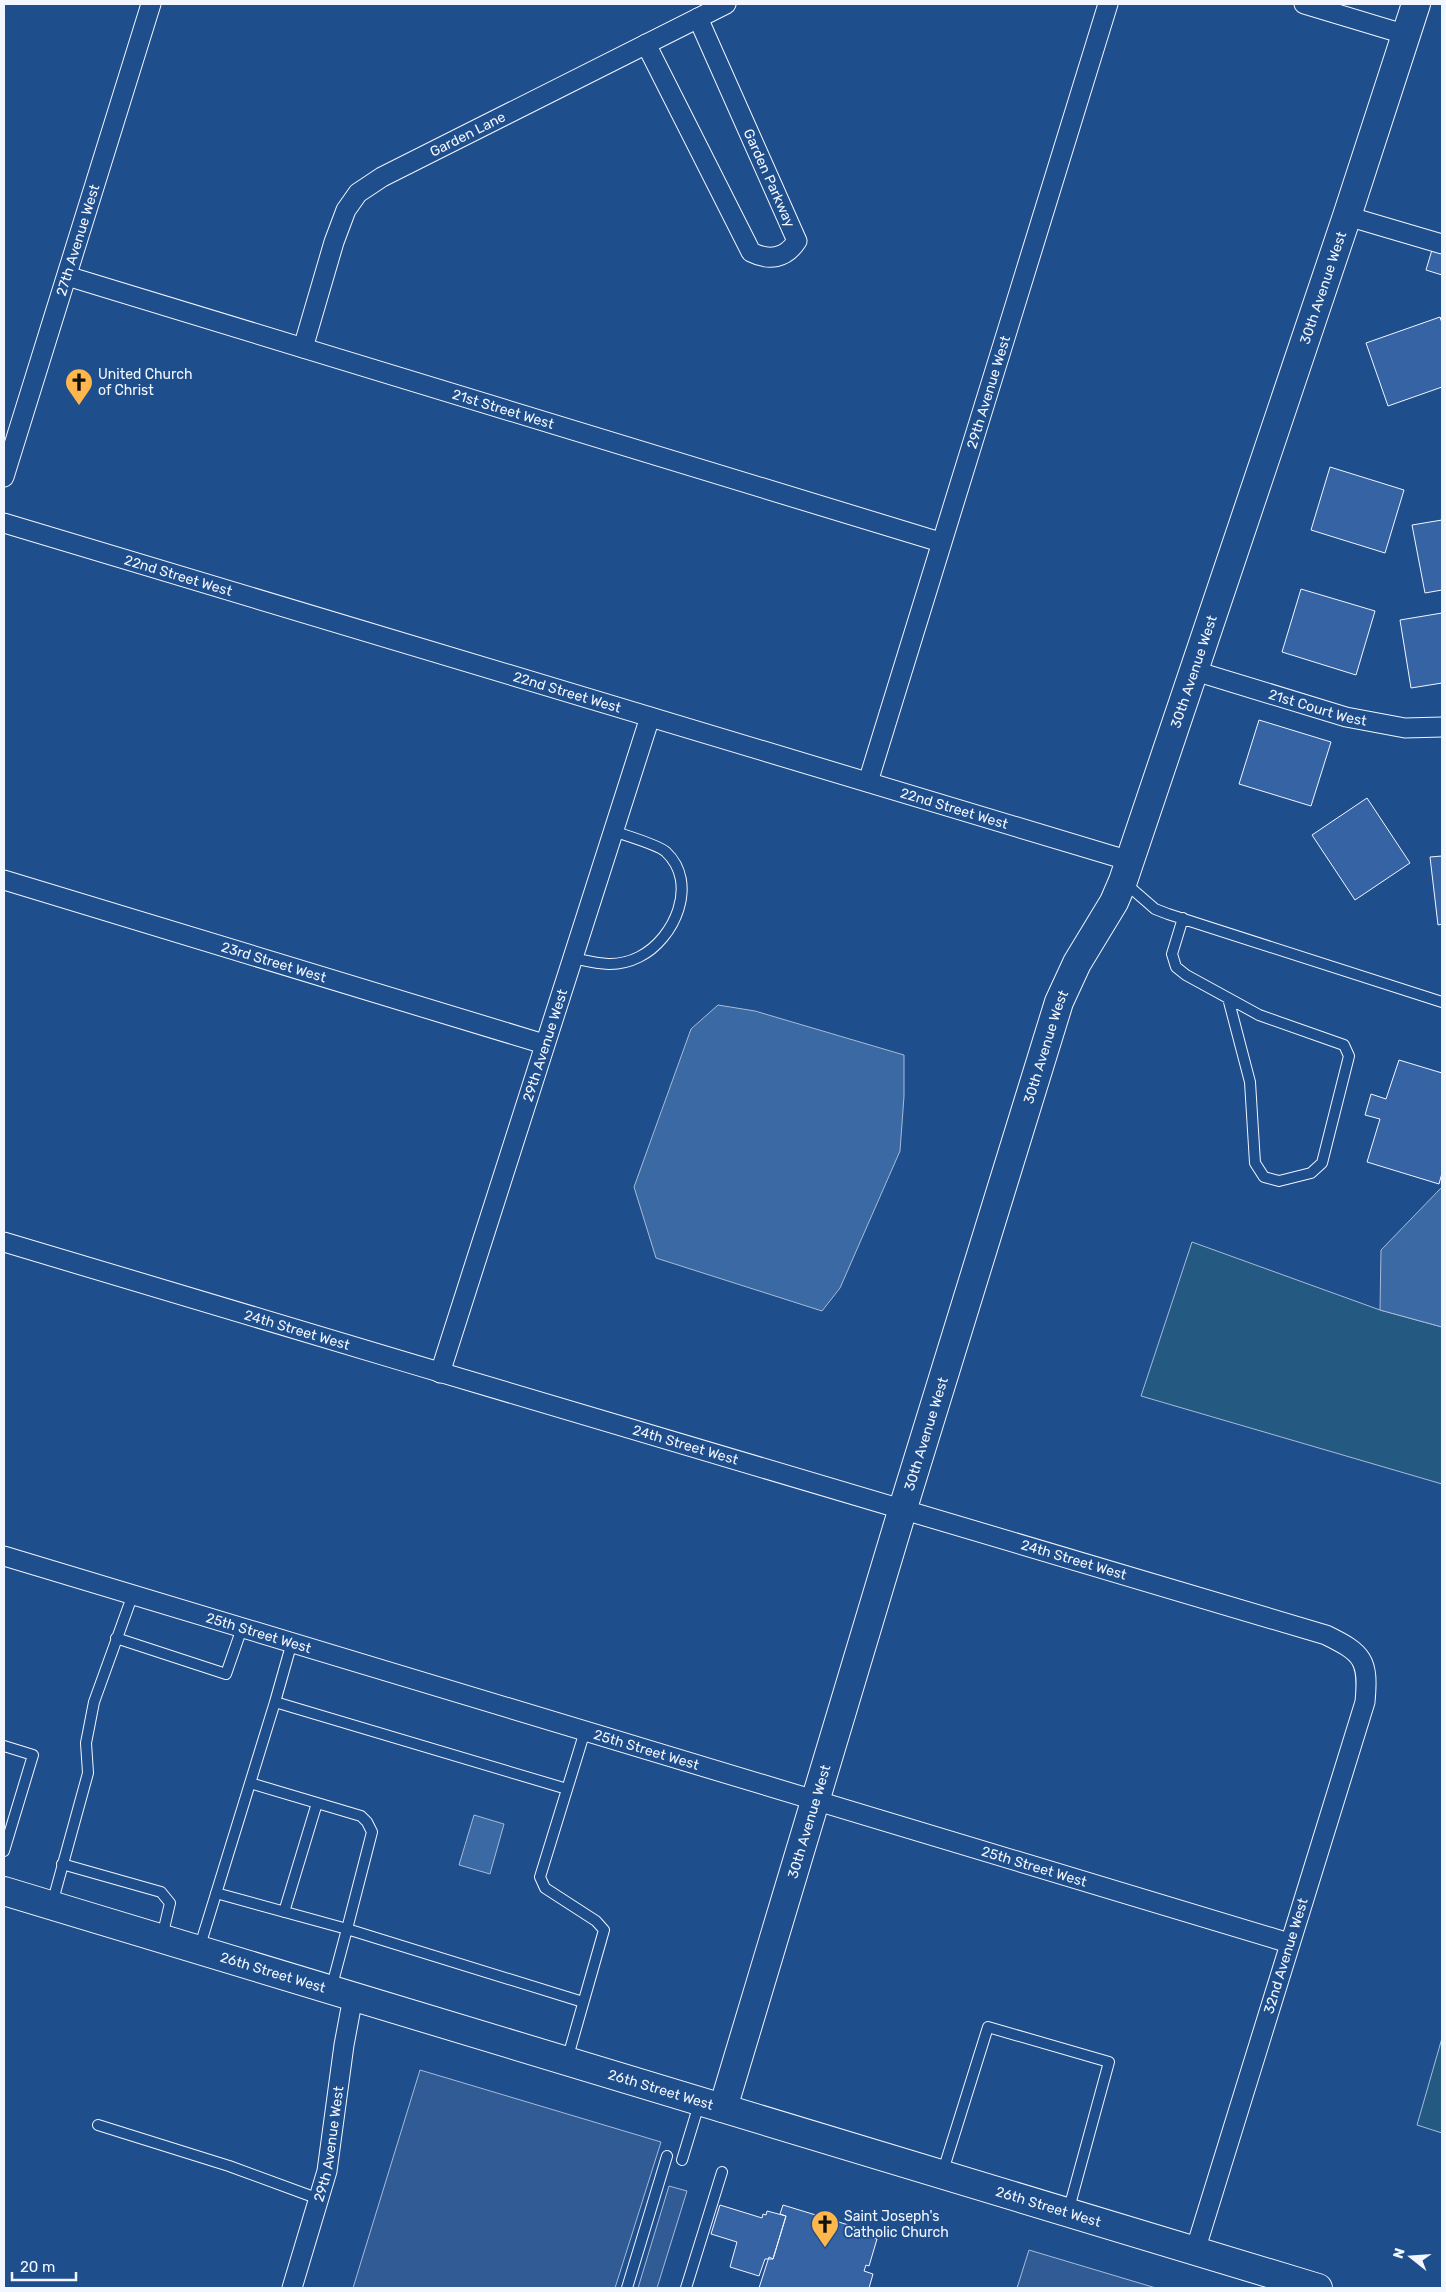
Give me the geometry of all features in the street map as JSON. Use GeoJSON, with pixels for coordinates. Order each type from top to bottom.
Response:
{"type":"FeatureCollection","features":[{"type":"Feature","properties":{"kind":"street","name":"27th Avenue West"},"geometry":{"type":"LineString","coordinates":[[4,477],[151,4]]}},
{"type":"Feature","properties":{"kind":"street","name":"Garden Lane"},"geometry":{"type":"LineString","coordinates":[[302,348],[334,242],[346,210],[358,193],[382,177],[726,4]]}},
{"type":"Feature","properties":{"kind":"street","name":"29th Avenue West"},"geometry":{"type":"LineString","coordinates":[[868,782],[940,542],[1108,4]]}},
{"type":"Feature","properties":{"kind":"street"},"geometry":{"type":"LineString","coordinates":[[1304,4],[1407,35]]}},
{"type":"Feature","properties":{"kind":"street","name":"30th Avenue West"},"geometry":{"type":"LineString","coordinates":[[712,2104],[815,1800],[1059,1002],[1077,963],[1114,902],[1127,871],[1348,216],[1416,4]]}},
{"type":"Feature","properties":{"kind":"street","name":"Garden Parkway"},"geometry":{"type":"LineString","coordinates":[[646,44],[751,252],[761,257],[772,258],[783,255],[797,241],[698,18]]}},
{"type":"Feature","properties":{"kind":"street"},"geometry":{"type":"LineString","coordinates":[[1348,216],[1442,244]]}},
{"type":"Feature","properties":{"kind":"street","name":"21st Street West"},"geometry":{"type":"LineString","coordinates":[[67,276],[940,542]]}},
{"type":"Feature","properties":{"kind":"street","name":"22nd Street West"},"geometry":{"type":"LineString","coordinates":[[4,523],[868,782],[1127,871]]}},
{"type":"Feature","properties":{"kind":"street","name":"21st Court West"},"geometry":{"type":"LineString","coordinates":[[1195,671],[1346,717],[1405,728],[1442,729]]}},
{"type":"Feature","properties":{"kind":"street","name":"29th Avenue West"},"geometry":{"type":"LineString","coordinates":[[440,1374],[650,717]]}},
{"type":"Feature","properties":{"kind":"street","name":"23rd Street West"},"geometry":{"type":"LineString","coordinates":[[4,880],[544,1044]]}},
{"type":"Feature","properties":{"kind":"street","name":"24th Street West"},"geometry":{"type":"LineString","coordinates":[[4,1242],[440,1374],[903,1508],[1326,1635],[1346,1645],[1362,1660]]}},
{"type":"Feature","properties":{"kind":"street","name":"25th Street West"},"geometry":{"type":"LineString","coordinates":[[4,1556],[1290,1944]]}},
{"type":"Feature","properties":{"kind":"street","name":"32nd Avenue West"},"geometry":{"type":"LineString","coordinates":[[1195,2251],[1365,1702],[1367,1678],[1362,1660]]}},
{"type":"Feature","properties":{"kind":"street","name":"26th Street West"},"geometry":{"type":"LineString","coordinates":[[4,1891],[1318,2288]]}},
{"type":"Feature","properties":{"kind":"street","name":"29th Avenue West"},"geometry":{"type":"LineString","coordinates":[[292,2288],[319,2199],[332,2141],[344,2045],[342,1993]]}},
{"type":"Feature","properties":{"kind":"lane"},"geometry":{"type":"LineString","coordinates":[[572,958],[606,966],[639,957],[663,939],[677,917],[682,893],[680,868],[665,850],[613,831]]}},
{"type":"Feature","properties":{"kind":"lane"},"geometry":{"type":"LineString","coordinates":[[1127,871],[1155,909],[1442,1002]]}},
{"type":"Feature","properties":{"kind":"lane"},"geometry":{"type":"LineString","coordinates":[[1183,918],[1172,954],[1176,966],[1186,975],[1228,998],[1259,1015],[1344,1045],[1349,1056],[1322,1163],[1311,1173],[1279,1181],[1264,1177],[1255,1164],[1250,1082],[1228,998]]}},
{"type":"Feature","properties":{"kind":"lane"},"geometry":{"type":"LineString","coordinates":[[51,1905],[88,1772],[86,1743],[94,1702],[133,1594]]}},
{"type":"Feature","properties":{"kind":"lane"},"geometry":{"type":"LineString","coordinates":[[116,1638],[226,1674],[242,1628]]}},
{"type":"Feature","properties":{"kind":"lane"},"geometry":{"type":"LineString","coordinates":[[199,1950],[292,1642]]}},
{"type":"Feature","properties":{"kind":"lane"},"geometry":{"type":"LineString","coordinates":[[274,1702],[567,1789]]}},
{"type":"Feature","properties":{"kind":"lane"},"geometry":{"type":"LineString","coordinates":[[566,2060],[604,1930],[596,1921],[545,1888],[540,1877],[585,1731]]}},
{"type":"Feature","properties":{"kind":"lane"},"geometry":{"type":"LineString","coordinates":[[4,1746],[33,1755],[8,1824],[4,1851]]}},
{"type":"Feature","properties":{"kind":"lane"},"geometry":{"type":"LineString","coordinates":[[250,1783],[361,1816],[367,1822],[372,1832],[346,1930],[342,1993]]}},
{"type":"Feature","properties":{"kind":"lane"},"geometry":{"type":"LineString","coordinates":[[284,1912],[317,1803]]}},
{"type":"Feature","properties":{"kind":"lane"},"geometry":{"type":"LineString","coordinates":[[62,1864],[161,1892],[170,1903],[162,1938]]}},
{"type":"Feature","properties":{"kind":"lane"},"geometry":{"type":"LineString","coordinates":[[216,1893],[584,2002]]}},
{"type":"Feature","properties":{"kind":"lane"},"geometry":{"type":"LineString","coordinates":[[942,2174],[988,2028],[1109,2062],[1067,2213]]}},
{"type":"Feature","properties":{"kind":"lane"},"geometry":{"type":"LineString","coordinates":[[682,2160],[712,2104]]}},
{"type":"Feature","properties":{"kind":"lane"},"geometry":{"type":"LineString","coordinates":[[98,2124],[229,2166],[319,2199]]}},
{"type":"Feature","properties":{"kind":"lane"},"geometry":{"type":"LineString","coordinates":[[627,2288],[666,2156]]}},
{"type":"Feature","properties":{"kind":"lane"},"geometry":{"type":"LineString","coordinates":[[686,2288],[722,2172]]}},
{"type":"Feature","properties":{"kind":"shaded area"},"geometry":{"type":"Polygon","coordinates":[[[718,1005],[755,1011],[904,1055],[904,1096],[900,1151],[840,1288],[822,1311],[656,1258],[634,1187],[691,1029],[718,1005]]]}},
{"type":"Feature","properties":{"kind":"shaded area"},"geometry":{"type":"Polygon","coordinates":[[[1442,1187],[1442,1327],[1380,1310],[1381,1250],[1442,1187]]]}},
{"type":"Feature","properties":{"kind":"shaded area"},"geometry":{"type":"Polygon","coordinates":[[[1192,1242],[1380,1310],[1442,1327],[1442,1484],[1141,1396],[1192,1242]]]}},
{"type":"Feature","properties":{"kind":"shaded area"},"geometry":{"type":"Polygon","coordinates":[[[474,1815],[504,1824],[490,1874],[459,1865],[474,1815]]]}},
{"type":"Feature","properties":{"kind":"shaded area"},"geometry":{"type":"Polygon","coordinates":[[[1442,2038],[1442,2133],[1417,2125],[1442,2038]]]}},
{"type":"Feature","properties":{"kind":"shaded area"},"geometry":{"type":"Polygon","coordinates":[[[420,2070],[661,2142],[615,2288],[353,2288],[420,2070]]]}},
{"type":"Feature","properties":{"kind":"shaded area"},"geometry":{"type":"Polygon","coordinates":[[[669,2186],[687,2191],[657,2288],[638,2288],[669,2186]]]}},
{"type":"Feature","properties":{"kind":"shaded area"},"geometry":{"type":"Polygon","coordinates":[[[1029,2250],[1156,2288],[1017,2288],[1029,2250]]]}},
{"type":"Feature","properties":{"kind":"building"},"geometry":{"type":"Polygon","coordinates":[[[1437,233],[1442,235],[1442,275],[1426,270],[1437,233]]]}},
{"type":"Feature","properties":{"kind":"building"},"geometry":{"type":"Polygon","coordinates":[[[1440,317],[1442,323],[1442,387],[1388,406],[1366,343],[1440,317]]]}},
{"type":"Feature","properties":{"kind":"building"},"geometry":{"type":"Polygon","coordinates":[[[1330,467],[1404,490],[1385,553],[1311,530],[1330,467]]]}},
{"type":"Feature","properties":{"kind":"building"},"geometry":{"type":"Polygon","coordinates":[[[1442,520],[1442,590],[1425,593],[1412,525],[1442,520]]]}},
{"type":"Feature","properties":{"kind":"building"},"geometry":{"type":"Polygon","coordinates":[[[1301,589],[1375,611],[1356,675],[1282,652],[1301,589]]]}},
{"type":"Feature","properties":{"kind":"building"},"geometry":{"type":"Polygon","coordinates":[[[1442,613],[1442,683],[1411,688],[1400,620],[1442,613]]]}},
{"type":"Feature","properties":{"kind":"building"},"geometry":{"type":"Polygon","coordinates":[[[1259,720],[1331,742],[1311,806],[1239,784],[1259,720]]]}},
{"type":"Feature","properties":{"kind":"building"},"geometry":{"type":"Polygon","coordinates":[[[1367,798],[1410,863],[1355,900],[1312,835],[1367,798]]]}},
{"type":"Feature","properties":{"kind":"building"},"geometry":{"type":"Polygon","coordinates":[[[1442,856],[1442,924],[1438,925],[1430,857],[1442,856]]]}},
{"type":"Feature","properties":{"kind":"building"},"geometry":{"type":"Polygon","coordinates":[[[1399,1060],[1442,1073],[1442,1173],[1439,1184],[1367,1162],[1380,1119],[1365,1115],[1371,1094],[1386,1099],[1399,1060]]]}},
{"type":"Feature","properties":{"kind":"building"},"geometry":{"type":"Polygon","coordinates":[[[720,2205],[762,2218],[763,2214],[766,2215],[767,2211],[786,2216],[773,2259],[765,2259],[759,2276],[730,2267],[737,2242],[711,2234],[720,2205]]]}},
{"type":"Feature","properties":{"kind":"building","name":"Saint Joseph's Catholic Church"},"geometry":{"type":"Polygon","coordinates":[[[783,2205],[855,2227],[853,2232],[877,2239],[869,2266],[866,2265],[864,2271],[873,2274],[869,2288],[759,2288],[769,2257],[773,2259],[786,2216],[780,2214],[783,2205]]]}},
{"type":"Feature","properties":{"kind":"place","name":"United Church of Christ"},"geometry":{"type":"Point","coordinates":[79,406]}},
{"type":"Feature","properties":{"kind":"place","name":"Saint Joseph's Catholic Church"},"geometry":{"type":"Point","coordinates":[825,2248]}}]}
